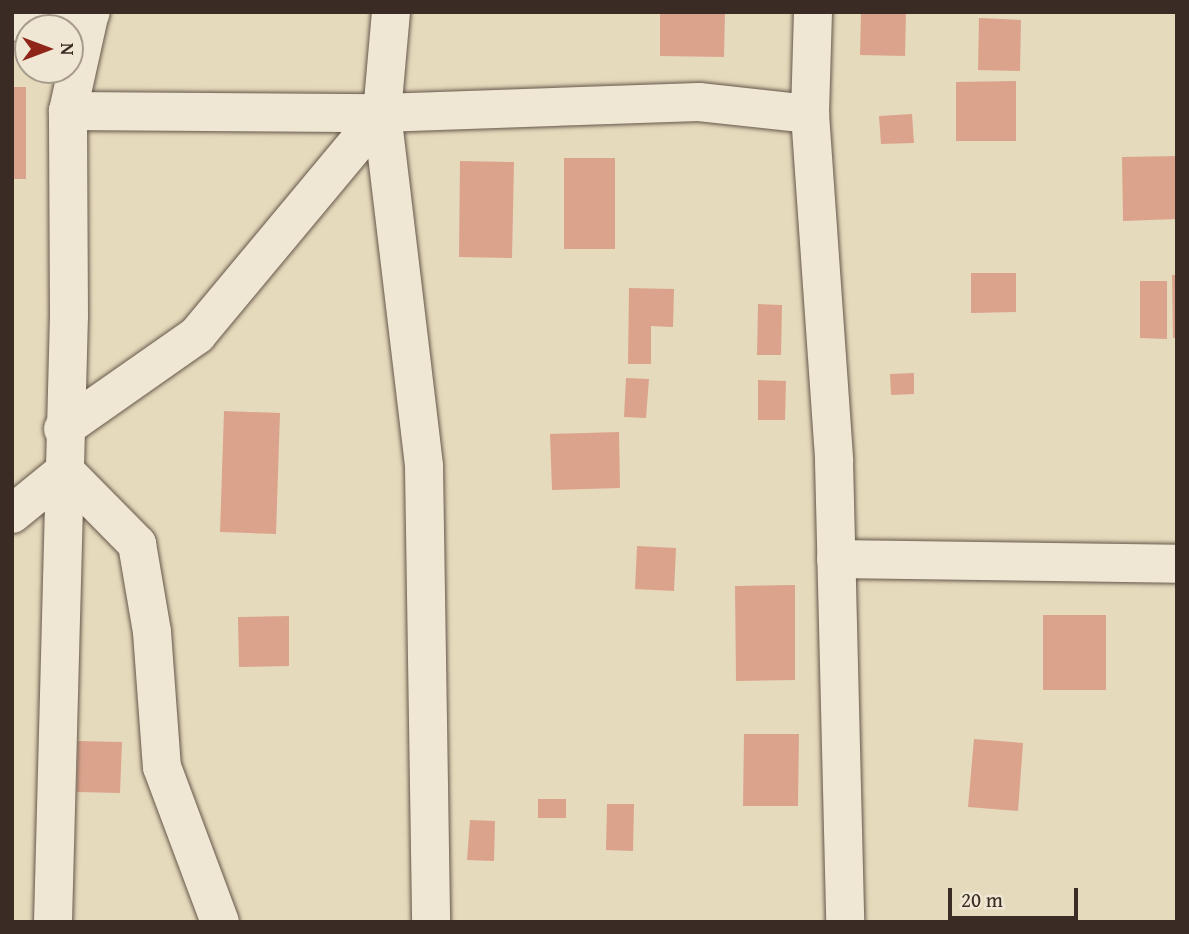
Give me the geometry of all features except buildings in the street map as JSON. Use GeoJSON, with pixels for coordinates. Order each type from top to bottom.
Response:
{"type":"FeatureCollection","features":[{"type":"Feature","properties":{"kind":"street"},"geometry":{"type":"LineString","coordinates":[[391,12],[382,113],[424,467],[430,922]]}},
{"type":"Feature","properties":{"kind":"street"},"geometry":{"type":"LineString","coordinates":[[813,12],[810,114],[834,461],[845,922]]}},
{"type":"Feature","properties":{"kind":"street"},"geometry":{"type":"LineString","coordinates":[[12,22],[90,13],[68,111],[69,314],[63,429],[65,471],[53,922]]}},
{"type":"Feature","properties":{"kind":"street"},"geometry":{"type":"LineString","coordinates":[[68,111],[382,113],[699,102],[810,114]]}},
{"type":"Feature","properties":{"kind":"street"},"geometry":{"type":"LineString","coordinates":[[63,429],[197,335],[382,113]]}},
{"type":"Feature","properties":{"kind":"street"},"geometry":{"type":"LineString","coordinates":[[12,514],[65,471]]}},
{"type":"Feature","properties":{"kind":"street"},"geometry":{"type":"LineString","coordinates":[[65,471],[137,544],[152,632],[162,767],[220,922]]}},
{"type":"Feature","properties":{"kind":"street"},"geometry":{"type":"LineString","coordinates":[[836,559],[1177,564]]}}]}
